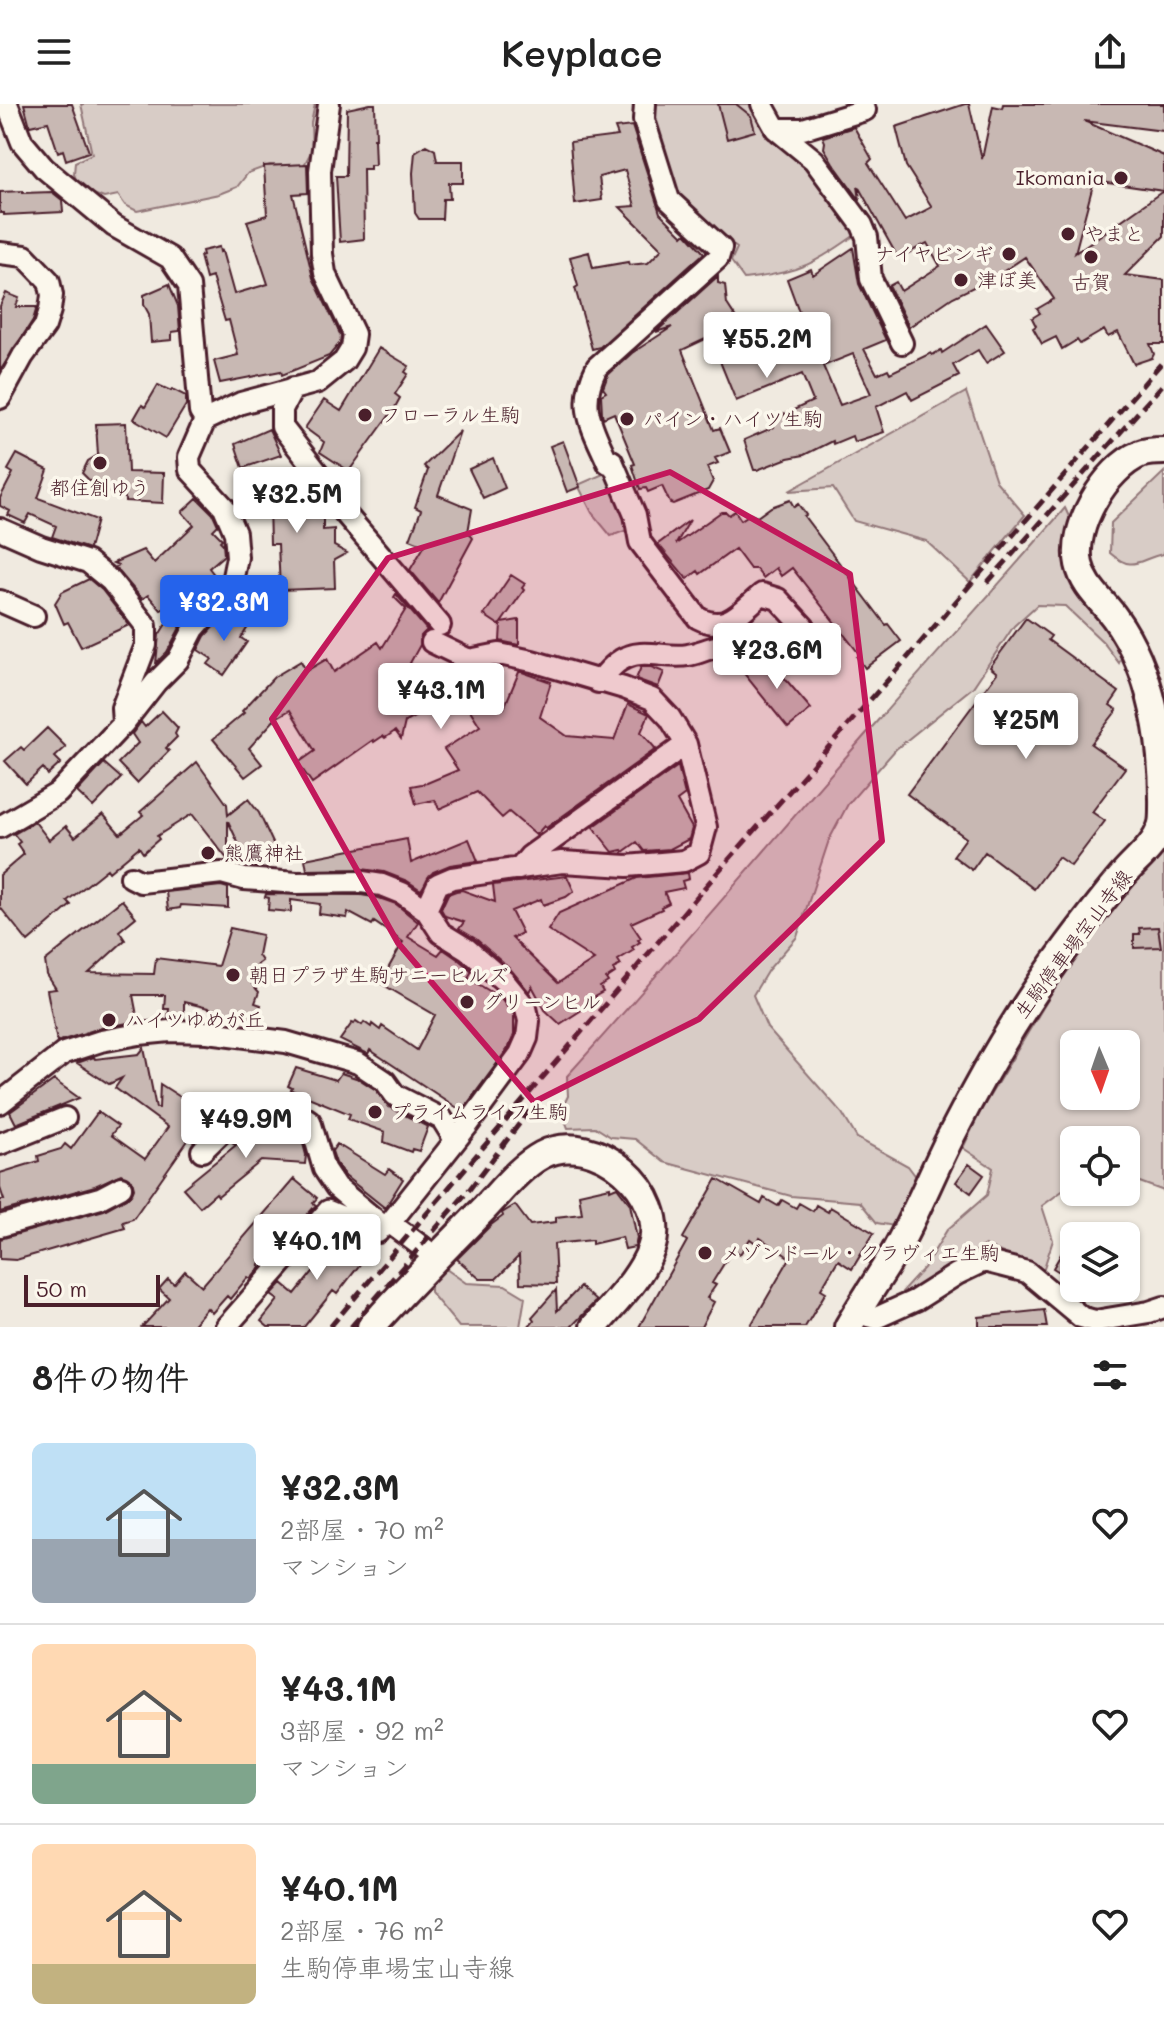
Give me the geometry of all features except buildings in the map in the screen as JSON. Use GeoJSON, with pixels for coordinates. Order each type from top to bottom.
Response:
{"type":"FeatureCollection","features":[{"type":"Feature","properties":{"kind":"main road","name":"生駒停車場宝山寺線"},"geometry":{"type":"LineString","coordinates":[[863,1315],[951,1136],[1003,1039],[1067,945],[1124,874],[1157,850],[1163,771],[1149,689],[1134,651],[1115,618],[1091,591],[1079,565],[1078,542],[1086,515],[1107,481],[1123,465],[1141,454],[1164,451]]}},
{"type":"Feature","properties":{"kind":"main road"},"geometry":{"type":"LineString","coordinates":[[371,1327],[514,1178],[543,1154],[570,1149],[596,1153],[621,1166],[642,1191],[653,1219],[652,1247],[637,1277],[594,1327]]}},
{"type":"Feature","properties":{"kind":"street"},"geometry":{"type":"LineString","coordinates":[[7,104],[22,142],[44,168],[114,226],[170,258],[189,286],[200,412],[205,420]]}},
{"type":"Feature","properties":{"kind":"street"},"geometry":{"type":"LineString","coordinates":[[0,827],[58,793],[178,660],[194,629],[231,587],[237,557],[235,533],[224,507],[190,470],[189,457],[205,420],[241,403],[318,382],[344,361],[352,348],[354,334],[325,273],[322,254],[320,171],[329,104]]}},
{"type":"Feature","properties":{"kind":"street"},"geometry":{"type":"LineString","coordinates":[[598,682],[621,660],[647,653],[670,657],[690,655],[730,644],[767,639],[798,645],[804,627],[778,599],[762,594],[728,622],[711,625],[698,618],[640,542],[635,515],[587,416],[589,382],[597,367],[718,258],[721,248],[669,200],[644,120],[645,104]]}},
{"type":"Feature","properties":{"kind":"street"},"geometry":{"type":"LineString","coordinates":[[762,104],[776,129],[814,160],[862,225],[867,237],[871,279],[902,343]]}},
{"type":"Feature","properties":{"kind":"street"},"geometry":{"type":"LineString","coordinates":[[776,129],[803,129],[865,110]]}},
{"type":"Feature","properties":{"kind":"street"},"geometry":{"type":"LineString","coordinates":[[0,253],[25,256],[49,281],[52,295],[45,326],[23,356],[0,398]]}},
{"type":"Feature","properties":{"kind":"street"},"geometry":{"type":"LineString","coordinates":[[293,388],[282,409],[282,427],[436,633],[469,660],[499,654],[532,661],[652,699],[670,718],[686,744],[706,827],[699,853],[684,861],[627,866],[562,862],[452,878],[438,884],[426,910]]}},
{"type":"Feature","properties":{"kind":"street"},"geometry":{"type":"LineString","coordinates":[[0,529],[41,547],[88,562],[111,581],[146,626],[146,645],[122,708],[123,724]]}},
{"type":"Feature","properties":{"kind":"street"},"geometry":{"type":"LineString","coordinates":[[0,601],[34,616]]}},
{"type":"Feature","properties":{"kind":"street"},"geometry":{"type":"LineString","coordinates":[[519,869],[530,856],[686,744]]}},
{"type":"Feature","properties":{"kind":"street"},"geometry":{"type":"LineString","coordinates":[[131,877],[141,882],[222,873],[244,879],[382,885],[402,893],[426,910],[441,933],[467,949],[504,981],[526,1008],[529,1021],[527,1038],[520,1054],[387,1225],[378,1232],[328,1211],[226,1327]]}},
{"type":"Feature","properties":{"kind":"street"},"geometry":{"type":"LineString","coordinates":[[0,1103],[64,1053],[101,1041],[139,1034],[208,1032],[286,1042],[358,1063],[385,1081],[395,1095],[442,1119],[455,1140]]}},
{"type":"Feature","properties":{"kind":"street"},"geometry":{"type":"LineString","coordinates":[[202,1151],[240,1114],[262,1110],[295,1111],[310,1121],[324,1169],[336,1187],[437,1258]]}},
{"type":"Feature","properties":{"kind":"street"},"geometry":{"type":"LineString","coordinates":[[2,1154],[65,1118]]}},
{"type":"Feature","properties":{"kind":"street"},"geometry":{"type":"LineString","coordinates":[[0,1226],[100,1198],[121,1187]]}},
{"type":"Feature","properties":{"kind":"street"},"geometry":{"type":"LineString","coordinates":[[863,1315],[876,1318],[916,1300],[984,1261],[1027,1272],[1081,1317],[1095,1321],[1164,1307]]}},
{"type":"Feature","properties":{"kind":"highlighted area"},"geometry":{"type":"Polygon","coordinates":[[[670,472],[850,574],[882,841],[699,1019],[534,1102],[398,943],[272,719],[388,558],[670,472]]]}},
{"type":"Feature","properties":{"kind":"shaded area"},"geometry":{"type":"Polygon","coordinates":[[[81,104],[315,104],[311,123],[312,150],[302,169],[270,165],[248,173],[237,187],[219,194],[137,211],[125,205],[118,195],[104,198],[80,189],[74,174],[75,162],[92,154],[81,104]]]}},
{"type":"Feature","properties":{"kind":"shaded area"},"geometry":{"type":"Polygon","coordinates":[[[651,104],[753,104],[772,141],[785,145],[811,164],[862,230],[807,265],[744,279],[731,261],[737,248],[696,218],[677,199],[651,104]]]}},
{"type":"Feature","properties":{"kind":"shaded area"},"geometry":{"type":"Polygon","coordinates":[[[966,392],[996,481],[1025,515],[970,582],[926,541],[854,521],[833,488],[789,491],[966,392]]]}},
{"type":"Feature","properties":{"kind":"shaded area"},"geometry":{"type":"Polygon","coordinates":[[[610,471],[630,529],[611,536],[592,513],[578,485],[610,471]]]}},
{"type":"Feature","properties":{"kind":"shaded area"},"geometry":{"type":"Polygon","coordinates":[[[1164,472],[1164,554],[1137,563],[1125,563],[1110,553],[1111,523],[1164,472]]]}},
{"type":"Feature","properties":{"kind":"shaded area"},"geometry":{"type":"Polygon","coordinates":[[[1065,508],[1070,519],[1065,550],[1071,580],[1116,640],[1122,656],[1119,663],[1103,642],[1065,606],[1037,605],[1014,626],[973,687],[896,749],[848,804],[829,840],[797,937],[768,970],[753,995],[767,1028],[842,1113],[857,1138],[908,1166],[917,1178],[894,1226],[877,1223],[860,1202],[791,1196],[664,1162],[635,1139],[611,1137],[595,1127],[568,1128],[561,1110],[568,1096],[567,1076],[1065,508]]]}},
{"type":"Feature","properties":{"kind":"shaded area"},"geometry":{"type":"Polygon","coordinates":[[[1164,848],[1164,1191],[1140,1182],[1140,1126],[1060,1126],[1060,1193],[1042,1206],[1053,1240],[1043,1271],[985,1245],[904,1300],[902,1292],[924,1268],[947,1230],[987,1195],[993,1168],[963,1148],[980,1112],[1070,963],[1129,886],[1164,848]]]}},
{"type":"Feature","properties":{"kind":"shaded area"},"geometry":{"type":"Polygon","coordinates":[[[446,1269],[466,1283],[505,1285],[525,1297],[520,1327],[459,1327],[430,1292],[430,1281],[446,1269]]]}},
{"type":"Feature","properties":{"kind":"railway"},"geometry":{"type":"LineString","coordinates":[[330,1327],[717,873],[1164,360]]}},
{"type":"Feature","properties":{"kind":"railway"},"geometry":{"type":"LineString","coordinates":[[987,583],[1164,383]]}},
{"type":"Feature","properties":{"kind":"railway"},"geometry":{"type":"LineString","coordinates":[[351,1327],[469,1190],[529,1111]]}},
{"type":"Feature","properties":{"kind":"place","name":"Ikomania"},"geometry":{"type":"Point","coordinates":[1121,178]}},
{"type":"Feature","properties":{"kind":"place","name":"やまと"},"geometry":{"type":"Point","coordinates":[1068,234]}},
{"type":"Feature","properties":{"kind":"place","name":"ナイヤビンギ"},"geometry":{"type":"Point","coordinates":[1009,254]}},
{"type":"Feature","properties":{"kind":"place","name":"古賀"},"geometry":{"type":"Point","coordinates":[1091,257]}},
{"type":"Feature","properties":{"kind":"place","name":"津ぼ美"},"geometry":{"type":"Point","coordinates":[961,280]}},
{"type":"Feature","properties":{"kind":"place","name":"フローラル生駒"},"geometry":{"type":"Point","coordinates":[365,415]}},
{"type":"Feature","properties":{"kind":"place","name":"パイン・ハイツ生駒"},"geometry":{"type":"Point","coordinates":[627,419]}},
{"type":"Feature","properties":{"kind":"place","name":"都住創ゆう"},"geometry":{"type":"Point","coordinates":[100,463]}},
{"type":"Feature","properties":{"kind":"place","name":"熊鷹神社"},"geometry":{"type":"Point","coordinates":[208,853]}},
{"type":"Feature","properties":{"kind":"place","name":"朝日プラザ生駒サニーヒルズ"},"geometry":{"type":"Point","coordinates":[233,975]}},
{"type":"Feature","properties":{"kind":"place","name":"グリーンヒル"},"geometry":{"type":"Point","coordinates":[467,1002]}},
{"type":"Feature","properties":{"kind":"place","name":"ハイツゆめが丘"},"geometry":{"type":"Point","coordinates":[109,1020]}},
{"type":"Feature","properties":{"kind":"place","name":"プライムライフ生駒"},"geometry":{"type":"Point","coordinates":[375,1112]}},
{"type":"Feature","properties":{"kind":"place","name":"メゾンドール・クラヴィエ生駒"},"geometry":{"type":"Point","coordinates":[705,1253]}}]}
